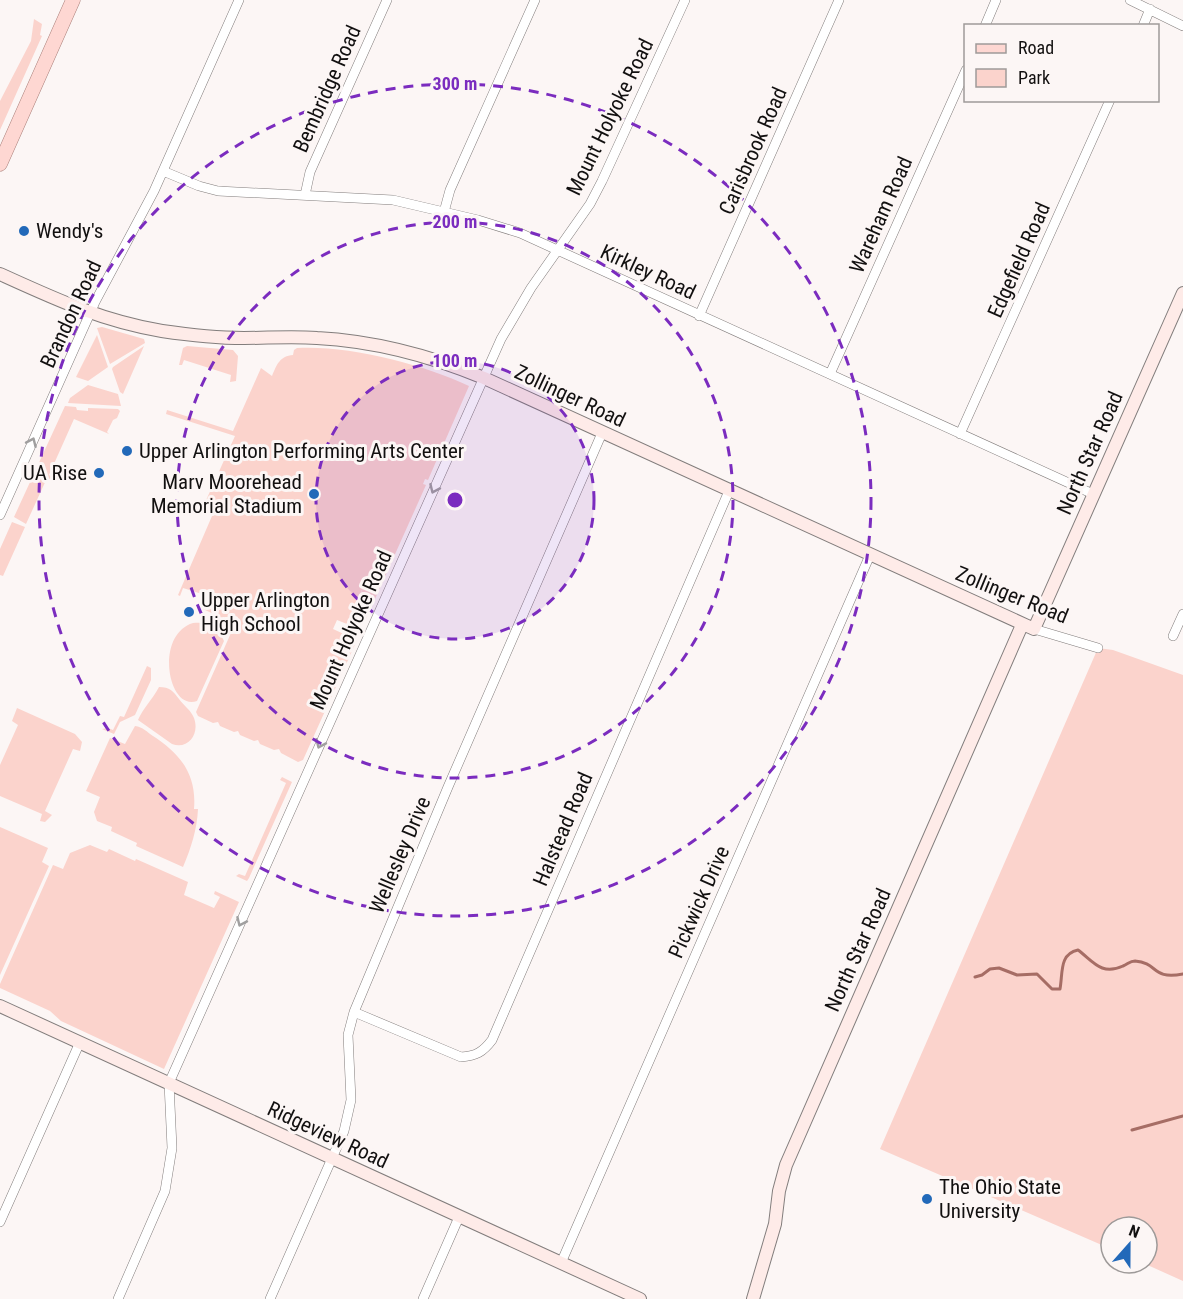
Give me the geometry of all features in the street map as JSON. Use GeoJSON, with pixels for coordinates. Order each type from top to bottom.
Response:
{"type":"FeatureCollection","features":[{"type":"Feature","properties":{"kind":"main road"},"geometry":{"type":"LineString","coordinates":[[0,164],[73,0]]}},
{"type":"Feature","properties":{"kind":"street","name":"Brandon Road"},"geometry":{"type":"LineString","coordinates":[[0,515],[90,313],[163,171],[239,0]]}},
{"type":"Feature","properties":{"kind":"street","name":"Bembridge Road"},"geometry":{"type":"LineString","coordinates":[[305,195],[310,172],[387,0]]}},
{"type":"Feature","properties":{"kind":"street"},"geometry":{"type":"LineString","coordinates":[[444,212],[450,190],[535,0]]}},
{"type":"Feature","properties":{"kind":"street","name":"Mount Holyoke Road"},"geometry":{"type":"LineString","coordinates":[[118,1299],[165,1191],[172,1148],[169,1083],[501,339],[531,288],[590,204],[685,0]]}},
{"type":"Feature","properties":{"kind":"street","name":"Carisbrook Road"},"geometry":{"type":"LineString","coordinates":[[699,316],[839,0]]}},
{"type":"Feature","properties":{"kind":"street"},"geometry":{"type":"LineString","coordinates":[[986,24],[996,0]]}},
{"type":"Feature","properties":{"kind":"street"},"geometry":{"type":"LineString","coordinates":[[1130,0],[1183,26]]}},
{"type":"Feature","properties":{"kind":"street"},"geometry":{"type":"LineString","coordinates":[[1144,24],[1150,9]]}},
{"type":"Feature","properties":{"kind":"street","name":"Wareham Road"},"geometry":{"type":"LineString","coordinates":[[830,374],[964,74]]}},
{"type":"Feature","properties":{"kind":"street","name":"Edgefield Road"},"geometry":{"type":"LineString","coordinates":[[960,434],[1109,102]]}},
{"type":"Feature","properties":{"kind":"street","name":"Kirkley Road"},"geometry":{"type":"LineString","coordinates":[[163,171],[199,186],[218,190],[393,200],[500,226],[558,250],[1093,494]]}},
{"type":"Feature","properties":{"kind":"street","name":"Zollinger Road"},"geometry":{"type":"LineString","coordinates":[[0,274],[72,307],[163,331],[212,337],[316,338],[371,344],[416,355],[484,378],[1028,627],[1098,648]]}},
{"type":"Feature","properties":{"kind":"street","name":"North Star Road"},"geometry":{"type":"LineString","coordinates":[[753,1299],[771,1240],[786,1165],[1028,627],[1093,494],[1183,293]]}},
{"type":"Feature","properties":{"kind":"street","name":"Wellesley Drive"},"geometry":{"type":"LineString","coordinates":[[270,1299],[349,1115],[351,1086],[348,1035],[354,1012],[448,787],[602,433]]}},
{"type":"Feature","properties":{"kind":"street","name":"Halstead Road"},"geometry":{"type":"LineString","coordinates":[[354,1012],[461,1057],[473,1056],[484,1051],[492,1040],[729,491]]}},
{"type":"Feature","properties":{"kind":"street","name":"Pickwick Drive"},"geometry":{"type":"LineString","coordinates":[[561,1263],[870,555]]}},
{"type":"Feature","properties":{"kind":"street"},"geometry":{"type":"LineString","coordinates":[[1173,636],[1183,614]]}},
{"type":"Feature","properties":{"kind":"street","name":"Ridgeview Road"},"geometry":{"type":"LineString","coordinates":[[0,1005],[640,1299]]}},
{"type":"Feature","properties":{"kind":"street"},"geometry":{"type":"LineString","coordinates":[[0,1221],[80,1042]]}},
{"type":"Feature","properties":{"kind":"street"},"geometry":{"type":"LineString","coordinates":[[423,1299],[459,1217]]}},
{"type":"Feature","properties":{"kind":"green space"},"geometry":{"type":"Polygon","coordinates":[[[34,19],[42,24],[40,35],[42,36],[0,130],[0,101],[31,41],[34,19]]]}},
{"type":"Feature","properties":{"kind":"green space"},"geometry":{"type":"Polygon","coordinates":[[[102,327],[144,339],[145,343],[110,364],[97,328],[102,327]]]}},
{"type":"Feature","properties":{"kind":"green space"},"geometry":{"type":"Polygon","coordinates":[[[97,335],[108,367],[88,381],[76,377],[97,335]]]}},
{"type":"Feature","properties":{"kind":"green space"},"geometry":{"type":"Polygon","coordinates":[[[144,346],[123,394],[120,392],[112,369],[144,346]]]}},
{"type":"Feature","properties":{"kind":"green space"},"geometry":{"type":"Polygon","coordinates":[[[187,346],[233,350],[238,356],[236,381],[230,382],[231,375],[184,360],[182,365],[179,365],[183,348],[187,346]]]}},
{"type":"Feature","properties":{"kind":"green space","name":"Marv Moorehead Memorial Stadium"},"geometry":{"type":"Polygon","coordinates":[[[297,348],[339,350],[385,358],[430,370],[469,386],[428,480],[425,479],[423,484],[426,485],[366,619],[353,613],[365,583],[347,624],[337,620],[333,629],[357,640],[303,760],[298,762],[281,753],[279,749],[274,750],[260,744],[258,740],[254,741],[240,735],[238,731],[234,732],[220,726],[218,722],[213,723],[198,716],[196,712],[238,617],[231,614],[229,618],[224,619],[203,609],[205,605],[201,604],[205,595],[183,588],[180,596],[178,595],[212,516],[200,510],[201,506],[203,507],[235,436],[166,414],[167,410],[233,431],[261,368],[272,376],[280,361],[293,355],[297,348]]]}},
{"type":"Feature","properties":{"kind":"green space"},"geometry":{"type":"Polygon","coordinates":[[[88,385],[118,394],[121,406],[68,403],[70,398],[88,385]]]}},
{"type":"Feature","properties":{"kind":"green space"},"geometry":{"type":"Polygon","coordinates":[[[65,406],[88,411],[88,408],[118,409],[120,411],[107,432],[109,434],[74,419],[49,475],[52,477],[47,478],[26,524],[14,517],[65,406]]]}},
{"type":"Feature","properties":{"kind":"green space"},"geometry":{"type":"Polygon","coordinates":[[[12,522],[25,527],[3,576],[0,575],[0,549],[12,522]]]}},
{"type":"Feature","properties":{"kind":"green space"},"geometry":{"type":"Polygon","coordinates":[[[193,623],[212,626],[224,641],[197,701],[187,701],[179,695],[173,684],[169,656],[173,642],[181,630],[193,623]]]}},
{"type":"Feature","properties":{"kind":"green space"},"geometry":{"type":"Polygon","coordinates":[[[1098,648],[1113,650],[1183,675],[1183,1281],[1159,1270],[1159,1215],[1099,1215],[1099,1244],[880,1149],[1098,648]]]}},
{"type":"Feature","properties":{"kind":"green space"},"geometry":{"type":"Polygon","coordinates":[[[147,666],[151,668],[151,680],[135,715],[120,722],[114,734],[102,729],[113,730],[120,716],[124,717],[147,666]]]}},
{"type":"Feature","properties":{"kind":"green space"},"geometry":{"type":"Polygon","coordinates":[[[159,687],[173,692],[193,715],[195,730],[188,743],[172,744],[138,720],[159,687]]]}},
{"type":"Feature","properties":{"kind":"green space"},"geometry":{"type":"Polygon","coordinates":[[[17,708],[75,734],[82,742],[80,751],[73,749],[45,811],[52,815],[45,822],[40,821],[42,814],[0,796],[0,765],[18,725],[12,721],[17,708]]]}},
{"type":"Feature","properties":{"kind":"green space"},"geometry":{"type":"Polygon","coordinates":[[[135,726],[145,730],[178,757],[193,785],[194,809],[198,809],[193,839],[183,867],[136,846],[137,843],[111,831],[112,827],[97,821],[94,812],[100,797],[86,791],[110,738],[125,744],[135,726]]]}},
{"type":"Feature","properties":{"kind":"green space"},"geometry":{"type":"Polygon","coordinates":[[[282,777],[292,782],[247,881],[236,876],[239,874],[245,876],[286,783],[280,780],[282,777]]]}},
{"type":"Feature","properties":{"kind":"green space"},"geometry":{"type":"Polygon","coordinates":[[[0,827],[48,848],[42,862],[49,866],[0,975],[0,827]]]}},
{"type":"Feature","properties":{"kind":"green space"},"geometry":{"type":"Polygon","coordinates":[[[90,845],[107,852],[109,849],[135,861],[136,859],[188,882],[184,895],[214,908],[220,897],[214,894],[215,891],[239,902],[164,1069],[61,1021],[50,1011],[0,988],[53,865],[63,869],[70,853],[90,845]]]}},
{"type":"Feature","properties":{"kind":"waterway"},"geometry":{"type":"LineString","coordinates":[[975,977],[990,969],[999,968],[1017,975],[1037,974],[1052,989],[1060,989],[1065,960],[1072,952],[1078,950],[1103,968],[1115,969],[1135,961],[1143,962],[1165,975],[1183,974]]}},
{"type":"Feature","properties":{"kind":"waterway"},"geometry":{"type":"LineString","coordinates":[[1132,1130],[1183,1116]]}},
{"type":"Feature","properties":{"kind":"place","name":"Wendy's"},"geometry":{"type":"Point","coordinates":[24,231]}},
{"type":"Feature","properties":{"kind":"place","name":"Upper Arlington Performing Arts Center"},"geometry":{"type":"Point","coordinates":[127,451]}},
{"type":"Feature","properties":{"kind":"place","name":"UA Rise"},"geometry":{"type":"Point","coordinates":[99,473]}},
{"type":"Feature","properties":{"kind":"place","name":"Marv Moorehead Memorial Stadium"},"geometry":{"type":"Point","coordinates":[314,494]}},
{"type":"Feature","properties":{"kind":"place","name":"Upper Arlington High School"},"geometry":{"type":"Point","coordinates":[189,612]}},
{"type":"Feature","properties":{"kind":"place","name":"The Ohio State University"},"geometry":{"type":"Point","coordinates":[927,1199]}}]}
